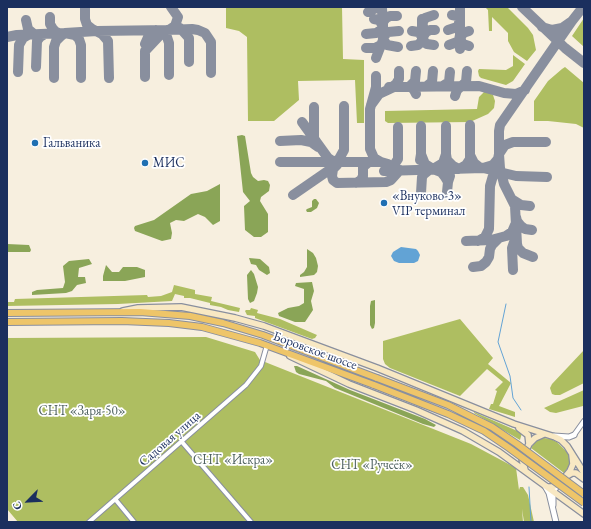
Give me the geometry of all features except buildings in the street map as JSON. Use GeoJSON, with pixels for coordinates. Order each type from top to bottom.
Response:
{"type":"FeatureCollection","features":[{"type":"Feature","properties":{"kind":"main road"},"geometry":{"type":"LineString","coordinates":[[121,312],[138,308],[176,307],[211,312],[264,326],[377,368],[514,424],[553,436],[564,442],[584,473]]}},
{"type":"Feature","properties":{"kind":"main road","name":"Боровское шоссе"},"geometry":{"type":"LineString","coordinates":[[7,313],[153,312],[184,315],[223,323],[263,335],[448,405],[492,427],[584,494]]}},
{"type":"Feature","properties":{"kind":"main road","name":"Боровское шоссе"},"geometry":{"type":"LineString","coordinates":[[7,322],[122,321],[169,323],[209,328],[267,345],[448,414],[484,431],[510,448],[584,504]]}},
{"type":"Feature","properties":{"kind":"main road"},"geometry":{"type":"LineString","coordinates":[[284,352],[301,362],[349,384],[457,427],[499,452],[584,514]]}},
{"type":"Feature","properties":{"kind":"main road"},"geometry":{"type":"LineString","coordinates":[[514,424],[527,434],[529,444]]}},
{"type":"Feature","properties":{"kind":"main road"},"geometry":{"type":"LineString","coordinates":[[525,470],[522,459],[529,444],[536,437],[544,434]]}},
{"type":"Feature","properties":{"kind":"main road"},"geometry":{"type":"LineString","coordinates":[[565,478],[572,469],[573,464],[573,458],[570,452]]}},
{"type":"Feature","properties":{"kind":"main road"},"geometry":{"type":"LineString","coordinates":[[548,487],[552,487],[560,483],[570,474],[576,473],[584,479]]}},
{"type":"Feature","properties":{"kind":"street","name":"Садовая улица"},"geometry":{"type":"LineString","coordinates":[[89,522],[246,385],[261,366],[267,345]]}},
{"type":"Feature","properties":{"kind":"street"},"geometry":{"type":"LineString","coordinates":[[570,452],[570,444],[574,434],[584,421]]}},
{"type":"Feature","properties":{"kind":"street"},"geometry":{"type":"LineString","coordinates":[[553,436],[569,437],[574,434]]}},
{"type":"Feature","properties":{"kind":"street"},"geometry":{"type":"LineString","coordinates":[[182,442],[251,522]]}},
{"type":"Feature","properties":{"kind":"street"},"geometry":{"type":"LineString","coordinates":[[540,481],[547,489],[556,522]]}},
{"type":"Feature","properties":{"kind":"street"},"geometry":{"type":"LineString","coordinates":[[553,510],[553,491],[560,483]]}},
{"type":"Feature","properties":{"kind":"street"},"geometry":{"type":"LineString","coordinates":[[116,499],[134,522]]}},
{"type":"Feature","properties":{"kind":"street"},"geometry":{"type":"LineString","coordinates":[[553,510],[556,501],[564,499]]}},
{"type":"Feature","properties":{"kind":"green space"},"geometry":{"type":"Polygon","coordinates":[[[226,7],[342,7],[343,59],[364,60],[364,123],[357,123],[355,80],[298,81],[299,100],[274,121],[248,121],[247,37],[239,31],[226,28],[226,7]]]}},
{"type":"Feature","properties":{"kind":"green space"},"geometry":{"type":"Polygon","coordinates":[[[485,7],[507,7],[528,28],[533,35],[536,50],[527,61],[514,52],[508,41],[508,33],[492,17],[492,31],[489,31],[488,10],[485,7]]]}},
{"type":"Feature","properties":{"kind":"green space"},"geometry":{"type":"Polygon","coordinates":[[[584,18],[584,47],[572,36],[584,18]]]}},
{"type":"Feature","properties":{"kind":"green space"},"geometry":{"type":"Polygon","coordinates":[[[513,55],[525,64],[513,81],[506,85],[481,78],[479,76],[479,69],[506,70],[513,66],[513,55]]]}},
{"type":"Feature","properties":{"kind":"green space"},"geometry":{"type":"Polygon","coordinates":[[[565,67],[584,83],[584,128],[576,124],[534,121],[534,101],[548,81],[565,67]]]}},
{"type":"Feature","properties":{"kind":"green space"},"geometry":{"type":"Polygon","coordinates":[[[484,92],[488,92],[493,95],[495,101],[494,108],[488,114],[470,122],[388,123],[385,121],[385,111],[477,109],[479,97],[484,92]]]}},
{"type":"Feature","properties":{"kind":"green space"},"geometry":{"type":"Polygon","coordinates":[[[237,136],[245,136],[253,177],[258,181],[268,181],[270,185],[269,191],[261,197],[260,201],[268,214],[268,232],[261,237],[254,237],[245,230],[244,206],[250,201],[243,192],[237,136]]]}},
{"type":"Feature","properties":{"kind":"green space"},"geometry":{"type":"Polygon","coordinates":[[[220,184],[220,221],[213,225],[205,217],[198,214],[184,221],[176,220],[170,223],[172,233],[171,239],[162,241],[135,231],[135,226],[154,220],[191,194],[207,191],[220,184]]]}},
{"type":"Feature","properties":{"kind":"green space"},"geometry":{"type":"Polygon","coordinates":[[[316,199],[319,203],[317,208],[311,212],[307,212],[307,209],[312,207],[312,201],[316,199]]]}},
{"type":"Feature","properties":{"kind":"green space"},"geometry":{"type":"Polygon","coordinates":[[[7,244],[29,245],[31,250],[30,252],[7,252],[7,244]]]}},
{"type":"Feature","properties":{"kind":"green space"},"geometry":{"type":"Polygon","coordinates":[[[307,249],[313,253],[316,258],[318,266],[317,272],[314,275],[300,277],[307,267],[307,249]]]}},
{"type":"Feature","properties":{"kind":"green space"},"geometry":{"type":"Polygon","coordinates":[[[249,258],[260,259],[269,267],[270,273],[267,275],[259,270],[256,265],[251,264],[249,258]]]}},
{"type":"Feature","properties":{"kind":"green space"},"geometry":{"type":"Polygon","coordinates":[[[89,259],[92,264],[79,268],[78,277],[85,277],[86,283],[77,285],[72,291],[66,293],[32,295],[32,292],[37,290],[63,288],[65,282],[63,266],[69,261],[89,259]]]}},
{"type":"Feature","properties":{"kind":"green space"},"geometry":{"type":"Polygon","coordinates":[[[106,265],[112,272],[119,272],[123,267],[137,267],[145,270],[145,277],[125,281],[103,281],[106,265]]]}},
{"type":"Feature","properties":{"kind":"green space"},"geometry":{"type":"Polygon","coordinates":[[[251,270],[254,274],[258,287],[254,301],[250,303],[248,299],[247,275],[251,270]]]}},
{"type":"Feature","properties":{"kind":"green space"},"geometry":{"type":"Polygon","coordinates":[[[312,282],[314,291],[311,301],[313,310],[305,322],[295,322],[279,316],[278,313],[304,303],[304,289],[295,286],[296,283],[312,282]]]}},
{"type":"Feature","properties":{"kind":"green space"},"geometry":{"type":"Polygon","coordinates":[[[174,285],[195,290],[195,294],[212,297],[211,301],[240,308],[239,312],[210,305],[210,303],[184,298],[184,296],[175,294],[172,301],[118,304],[7,306],[7,302],[14,302],[15,299],[147,295],[148,297],[161,296],[172,292],[174,285]]]}},
{"type":"Feature","properties":{"kind":"green space"},"geometry":{"type":"Polygon","coordinates":[[[375,300],[375,323],[374,328],[372,329],[370,325],[370,306],[371,301],[375,300]]]}},
{"type":"Feature","properties":{"kind":"green space"},"geometry":{"type":"Polygon","coordinates":[[[251,308],[258,310],[257,313],[280,319],[317,335],[312,339],[255,318],[255,316],[247,315],[245,311],[250,310],[251,308]]]}},
{"type":"Feature","properties":{"kind":"green space"},"geometry":{"type":"Polygon","coordinates":[[[460,319],[493,358],[488,364],[511,383],[499,406],[515,412],[515,417],[489,409],[491,404],[493,404],[497,391],[495,390],[503,382],[487,369],[460,396],[390,368],[385,364],[383,359],[383,341],[460,319]]]}},
{"type":"Feature","properties":{"kind":"green space"},"geometry":{"type":"Polygon","coordinates":[[[206,337],[255,352],[263,365],[265,362],[471,444],[516,468],[519,490],[520,487],[523,487],[528,495],[534,522],[524,522],[522,509],[523,522],[18,522],[7,509],[7,338],[206,337]]]}},
{"type":"Feature","properties":{"kind":"green space"},"geometry":{"type":"Polygon","coordinates":[[[584,350],[584,383],[560,395],[552,394],[550,388],[552,384],[584,350]]]}},
{"type":"Feature","properties":{"kind":"green space"},"geometry":{"type":"Polygon","coordinates":[[[294,366],[350,390],[425,419],[436,425],[434,427],[423,424],[335,388],[326,381],[299,374],[296,372],[294,366]]]}},
{"type":"Feature","properties":{"kind":"green space"},"geometry":{"type":"Polygon","coordinates":[[[584,390],[583,406],[556,413],[550,412],[544,408],[584,390]]]}},
{"type":"Feature","properties":{"kind":"green space"},"geometry":{"type":"Polygon","coordinates":[[[474,413],[522,433],[520,440],[474,413]]]}},
{"type":"Feature","properties":{"kind":"green space"},"geometry":{"type":"Polygon","coordinates":[[[544,438],[557,442],[568,453],[570,459],[569,466],[564,473],[531,448],[535,442],[544,438]]]}},
{"type":"Feature","properties":{"kind":"water"},"geometry":{"type":"Polygon","coordinates":[[[401,247],[416,249],[420,255],[418,261],[414,263],[399,263],[394,261],[391,256],[393,252],[401,247]]]}},
{"type":"Feature","properties":{"kind":"waterway"},"geometry":{"type":"LineString","coordinates":[[506,304],[498,342],[510,376],[513,398],[521,410]]}},
{"type":"Feature","properties":{"kind":"waterway"},"geometry":{"type":"LineString","coordinates":[[529,487],[531,522]]}},
{"type":"Feature","properties":{"kind":"taxiway"},"geometry":{"type":"LineString","coordinates":[[85,7],[85,19],[87,25],[102,34],[108,41],[109,78]]}},
{"type":"Feature","properties":{"kind":"taxiway"},"geometry":{"type":"LineString","coordinates":[[54,78],[54,47],[56,41],[65,33],[169,30],[175,26],[178,17],[171,7]]}},
{"type":"Feature","properties":{"kind":"taxiway"},"geometry":{"type":"LineString","coordinates":[[368,12],[378,7]]}},
{"type":"Feature","properties":{"kind":"taxiway"},"geometry":{"type":"LineString","coordinates":[[376,58],[383,40],[382,7]]}},
{"type":"Feature","properties":{"kind":"taxiway"},"geometry":{"type":"LineString","coordinates":[[460,7],[460,49]]}},
{"type":"Feature","properties":{"kind":"taxiway"},"geometry":{"type":"LineString","coordinates":[[522,7],[565,48],[584,63]]}},
{"type":"Feature","properties":{"kind":"taxiway"},"geometry":{"type":"LineString","coordinates":[[542,27],[552,30],[562,28],[572,21],[583,7]]}},
{"type":"Feature","properties":{"kind":"taxiway"},"geometry":{"type":"LineString","coordinates":[[423,26],[422,24],[425,18],[434,15]]}},
{"type":"Feature","properties":{"kind":"taxiway"},"geometry":{"type":"LineString","coordinates":[[448,30],[457,27],[460,22],[457,16],[452,15]]}},
{"type":"Feature","properties":{"kind":"taxiway"},"geometry":{"type":"LineString","coordinates":[[383,25],[386,18],[390,16],[397,16]]}},
{"type":"Feature","properties":{"kind":"taxiway"},"geometry":{"type":"LineString","coordinates":[[50,17],[50,24],[53,29],[61,34]]}},
{"type":"Feature","properties":{"kind":"taxiway"},"geometry":{"type":"LineString","coordinates":[[366,34],[376,33],[381,30],[383,26],[379,20],[374,19]]}},
{"type":"Feature","properties":{"kind":"taxiway"},"geometry":{"type":"LineString","coordinates":[[411,46],[418,45],[422,41],[422,19]]}},
{"type":"Feature","properties":{"kind":"taxiway"},"geometry":{"type":"LineString","coordinates":[[26,20],[28,29],[34,34]]}},
{"type":"Feature","properties":{"kind":"taxiway"},"geometry":{"type":"LineString","coordinates":[[398,127],[398,159],[392,168],[384,171],[483,168],[493,165],[498,159],[499,154],[500,125],[572,21]]}},
{"type":"Feature","properties":{"kind":"taxiway"},"geometry":{"type":"LineString","coordinates":[[180,28],[189,38],[189,62]]}},
{"type":"Feature","properties":{"kind":"taxiway"},"geometry":{"type":"LineString","coordinates":[[145,77],[145,51],[161,34],[167,30],[192,29],[205,33],[211,42],[211,73]]}},
{"type":"Feature","properties":{"kind":"taxiway"},"geometry":{"type":"LineString","coordinates":[[145,44],[149,35],[156,30],[163,32],[167,37],[169,43],[169,75]]}},
{"type":"Feature","properties":{"kind":"taxiway"},"geometry":{"type":"LineString","coordinates":[[434,45],[424,42],[423,37],[426,32],[435,30]]}},
{"type":"Feature","properties":{"kind":"taxiway"},"geometry":{"type":"LineString","coordinates":[[398,47],[387,45],[383,39],[388,32],[399,31]]}},
{"type":"Feature","properties":{"kind":"taxiway"},"geometry":{"type":"LineString","coordinates":[[412,31],[418,32],[423,37]]}},
{"type":"Feature","properties":{"kind":"taxiway"},"geometry":{"type":"LineString","coordinates":[[469,31],[463,33],[460,39],[463,44],[469,46]]}},
{"type":"Feature","properties":{"kind":"taxiway"},"geometry":{"type":"LineString","coordinates":[[7,37],[17,35],[65,33],[75,35],[79,39],[81,45],[81,78]]}},
{"type":"Feature","properties":{"kind":"taxiway"},"geometry":{"type":"LineString","coordinates":[[18,72],[19,45],[23,38],[30,34]]}},
{"type":"Feature","properties":{"kind":"taxiway"},"geometry":{"type":"LineString","coordinates":[[36,67],[37,41],[45,34]]}},
{"type":"Feature","properties":{"kind":"taxiway"},"geometry":{"type":"LineString","coordinates":[[449,45],[457,42],[460,35]]}},
{"type":"Feature","properties":{"kind":"taxiway"},"geometry":{"type":"LineString","coordinates":[[366,48],[375,48],[381,45]]}},
{"type":"Feature","properties":{"kind":"taxiway"},"geometry":{"type":"LineString","coordinates":[[389,87],[396,84],[399,79],[399,71]]}},
{"type":"Feature","properties":{"kind":"taxiway"},"geometry":{"type":"LineString","coordinates":[[416,71],[415,81],[410,86],[416,94]]}},
{"type":"Feature","properties":{"kind":"taxiway"},"geometry":{"type":"LineString","coordinates":[[427,86],[432,82],[433,71]]}},
{"type":"Feature","properties":{"kind":"taxiway"},"geometry":{"type":"LineString","coordinates":[[455,96],[457,90],[466,82],[467,71]]}},
{"type":"Feature","properties":{"kind":"taxiway"},"geometry":{"type":"LineString","coordinates":[[443,86],[449,82],[450,72]]}},
{"type":"Feature","properties":{"kind":"taxiway"},"geometry":{"type":"LineString","coordinates":[[376,76],[376,87],[370,109],[370,149],[374,158],[381,162]]}},
{"type":"Feature","properties":{"kind":"taxiway"},"geometry":{"type":"LineString","coordinates":[[371,105],[379,94],[394,87],[479,86],[504,93],[516,94],[525,90]]}},
{"type":"Feature","properties":{"kind":"taxiway"},"geometry":{"type":"LineString","coordinates":[[302,122],[328,158],[334,162],[339,159],[344,150],[344,106]]}},
{"type":"Feature","properties":{"kind":"taxiway"},"geometry":{"type":"LineString","coordinates":[[314,107],[314,139]]}},
{"type":"Feature","properties":{"kind":"taxiway"},"geometry":{"type":"LineString","coordinates":[[446,154],[447,160],[453,166],[459,169],[466,165],[470,159],[470,125]]}},
{"type":"Feature","properties":{"kind":"taxiway"},"geometry":{"type":"LineString","coordinates":[[420,160],[421,126]]}},
{"type":"Feature","properties":{"kind":"taxiway"},"geometry":{"type":"LineString","coordinates":[[421,154],[425,164],[433,169],[443,163],[446,154],[446,126]]}},
{"type":"Feature","properties":{"kind":"taxiway"},"geometry":{"type":"LineString","coordinates":[[280,141],[301,140],[311,142],[318,147]]}},
{"type":"Feature","properties":{"kind":"taxiway"},"geometry":{"type":"LineString","coordinates":[[533,257],[523,253],[518,248],[515,206],[504,184],[500,168],[499,154],[505,145],[513,142],[546,142]]}},
{"type":"Feature","properties":{"kind":"taxiway"},"geometry":{"type":"LineString","coordinates":[[470,155],[474,163],[479,167],[516,176],[547,177]]}},
{"type":"Feature","properties":{"kind":"taxiway"},"geometry":{"type":"LineString","coordinates":[[280,162],[381,162],[398,170]]}},
{"type":"Feature","properties":{"kind":"taxiway"},"geometry":{"type":"LineString","coordinates":[[356,183],[361,180],[363,176],[363,167],[369,162]]}},
{"type":"Feature","properties":{"kind":"taxiway"},"geometry":{"type":"LineString","coordinates":[[478,241],[485,237],[489,229],[490,186],[497,162]]}},
{"type":"Feature","properties":{"kind":"taxiway"},"geometry":{"type":"LineString","coordinates":[[337,165],[333,169],[332,176],[333,180],[337,183],[386,182],[391,180],[400,170]]}},
{"type":"Feature","properties":{"kind":"taxiway"},"geometry":{"type":"LineString","coordinates":[[293,195],[335,166]]}},
{"type":"Feature","properties":{"kind":"taxiway"},"geometry":{"type":"LineString","coordinates":[[421,193],[422,177],[429,170],[433,169],[441,172],[448,182]]}},
{"type":"Feature","properties":{"kind":"taxiway"},"geometry":{"type":"LineString","coordinates":[[447,192],[450,176]]}},
{"type":"Feature","properties":{"kind":"taxiway"},"geometry":{"type":"LineString","coordinates":[[513,200],[521,205],[530,206]]}},
{"type":"Feature","properties":{"kind":"taxiway"},"geometry":{"type":"LineString","coordinates":[[516,217],[521,226],[525,229],[532,230]]}},
{"type":"Feature","properties":{"kind":"taxiway"},"geometry":{"type":"LineString","coordinates":[[466,241],[491,240],[506,236],[512,232],[515,225]]}},
{"type":"Feature","properties":{"kind":"taxiway"},"geometry":{"type":"LineString","coordinates":[[473,267],[481,266],[486,262],[492,245],[498,239]]}},
{"type":"Feature","properties":{"kind":"taxiway"},"geometry":{"type":"LineString","coordinates":[[513,270],[512,248],[515,239]]}},
{"type":"Feature","properties":{"kind":"place","name":"Гальваника"},"geometry":{"type":"Point","coordinates":[35,143]}},
{"type":"Feature","properties":{"kind":"place","name":"МИС"},"geometry":{"type":"Point","coordinates":[145,163]}},
{"type":"Feature","properties":{"kind":"place","name":"«Внуково-3» VIP терминал"},"geometry":{"type":"Point","coordinates":[384,203]}},
{"type":"Feature","properties":{"kind":"park label","name":"СНТ «Заря-50»"},"geometry":{"type":"Point","coordinates":[82,411]}},
{"type":"Feature","properties":{"kind":"park label","name":"СНТ «Искра»"},"geometry":{"type":"Point","coordinates":[233,460]}},
{"type":"Feature","properties":{"kind":"park label","name":"СНТ «Ручеёк»"},"geometry":{"type":"Point","coordinates":[372,465]}}]}
